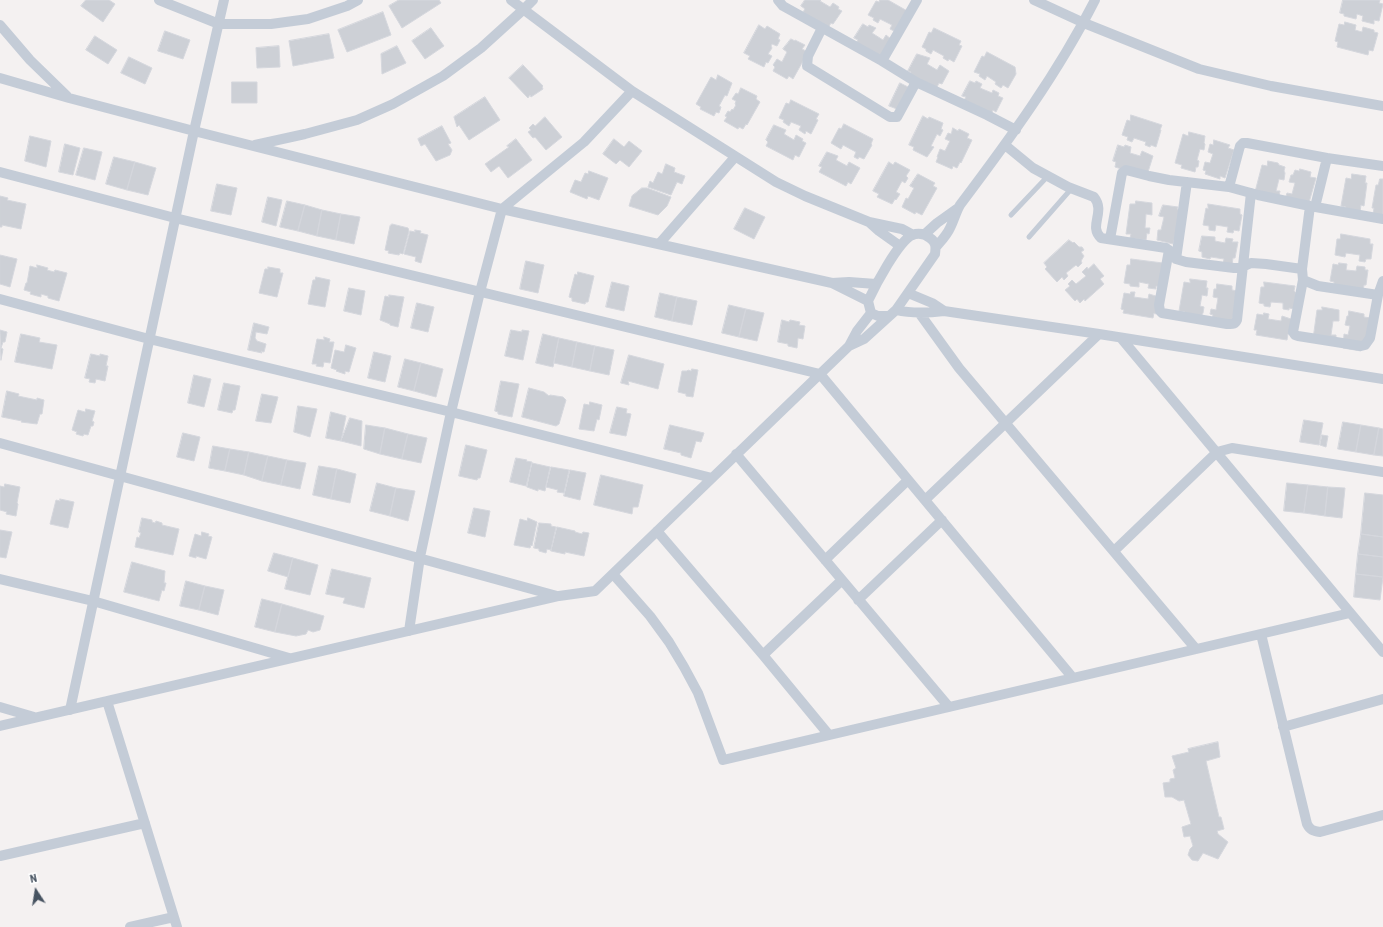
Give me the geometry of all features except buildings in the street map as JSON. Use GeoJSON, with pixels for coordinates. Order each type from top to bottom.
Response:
{"type":"FeatureCollection","features":[{"type":"Feature","properties":{"kind":"street"},"geometry":{"type":"LineString","coordinates":[[159,0],[219,24],[272,24],[308,19],[347,6],[358,0]]}},
{"type":"Feature","properties":{"kind":"street"},"geometry":{"type":"LineString","coordinates":[[70,710],[92,601],[175,218],[224,0]]}},
{"type":"Feature","properties":{"kind":"street"},"geometry":{"type":"LineString","coordinates":[[510,0],[632,91],[776,182],[805,196],[869,222],[902,229],[913,235],[926,234],[937,223],[958,208]]}},
{"type":"Feature","properties":{"kind":"street"},"geometry":{"type":"LineString","coordinates":[[253,146],[357,120],[393,104],[443,76],[481,48],[524,10],[533,0]]}},
{"type":"Feature","properties":{"kind":"street"},"geometry":{"type":"LineString","coordinates":[[778,0],[783,6],[882,61],[916,82],[1016,130]]}},
{"type":"Feature","properties":{"kind":"street"},"geometry":{"type":"LineString","coordinates":[[882,61],[917,0]]}},
{"type":"Feature","properties":{"kind":"street"},"geometry":{"type":"LineString","coordinates":[[1034,0],[1084,23],[1199,69],[1271,86],[1383,106]]}},
{"type":"Feature","properties":{"kind":"street"},"geometry":{"type":"LineString","coordinates":[[849,346],[864,340],[878,328],[908,293],[935,254],[936,247],[950,229],[958,208],[1016,130],[1053,75],[1084,23],[1095,0]]}},
{"type":"Feature","properties":{"kind":"street"},"geometry":{"type":"LineString","coordinates":[[0,25],[30,60],[69,98]]}},
{"type":"Feature","properties":{"kind":"street"},"geometry":{"type":"LineString","coordinates":[[822,28],[808,56],[807,66],[890,117],[898,117],[916,82]]}},
{"type":"Feature","properties":{"kind":"street"},"geometry":{"type":"LineString","coordinates":[[0,78],[194,131],[502,209],[832,283],[868,301]]}},
{"type":"Feature","properties":{"kind":"street"},"geometry":{"type":"LineString","coordinates":[[409,631],[420,557],[451,412],[502,209],[584,142],[632,91]]}},
{"type":"Feature","properties":{"kind":"street"},"geometry":{"type":"LineString","coordinates":[[1229,187],[1240,146],[1247,142],[1327,158],[1383,166]]}},
{"type":"Feature","properties":{"kind":"street"},"geometry":{"type":"LineString","coordinates":[[1005,145],[1033,168],[1072,188],[1094,197],[1097,200],[1099,209],[1095,226],[1096,231],[1101,238],[1161,247],[1169,250],[1176,259],[1186,262],[1234,268],[1240,268],[1254,263],[1302,269]]}},
{"type":"Feature","properties":{"kind":"street"},"geometry":{"type":"LineString","coordinates":[[659,244],[735,157]]}},
{"type":"Feature","properties":{"kind":"street"},"geometry":{"type":"LineString","coordinates":[[1327,158],[1313,206],[1302,269],[1303,280],[1293,332],[1294,335],[1365,346],[1370,338],[1378,295],[1383,281]]}},
{"type":"Feature","properties":{"kind":"street"},"geometry":{"type":"LineString","coordinates":[[1110,239],[1122,173],[1126,170],[1149,176],[1229,187],[1313,206],[1383,219]]}},
{"type":"Feature","properties":{"kind":"street"},"geometry":{"type":"LineString","coordinates":[[0,172],[175,218],[820,374],[1073,678]]}},
{"type":"Feature","properties":{"kind":"street"},"geometry":{"type":"LineString","coordinates":[[1176,259],[1188,182]]}},
{"type":"Feature","properties":{"kind":"street"},"geometry":{"type":"LineString","coordinates":[[1169,250],[1159,305],[1160,311],[1162,313],[1233,324],[1238,320],[1251,193]]}},
{"type":"Feature","properties":{"kind":"street"},"geometry":{"type":"LineString","coordinates":[[869,222],[900,246]]}},
{"type":"Feature","properties":{"kind":"street"},"geometry":{"type":"LineString","coordinates":[[926,234],[933,240],[936,247]]}},
{"type":"Feature","properties":{"kind":"street"},"geometry":{"type":"LineString","coordinates":[[871,313],[868,301],[876,284],[900,246],[913,235]]}},
{"type":"Feature","properties":{"kind":"street"},"geometry":{"type":"LineString","coordinates":[[1303,280],[1318,286],[1378,295]]}},
{"type":"Feature","properties":{"kind":"street"},"geometry":{"type":"LineString","coordinates":[[832,283],[849,282],[876,284]]}},
{"type":"Feature","properties":{"kind":"street"},"geometry":{"type":"LineString","coordinates":[[908,293],[932,303],[944,311]]}},
{"type":"Feature","properties":{"kind":"street"},"geometry":{"type":"LineString","coordinates":[[0,299],[149,338],[712,478]]}},
{"type":"Feature","properties":{"kind":"street"},"geometry":{"type":"LineString","coordinates":[[871,313],[878,316],[905,312],[920,314],[944,311],[1383,379]]}},
{"type":"Feature","properties":{"kind":"street"},"geometry":{"type":"LineString","coordinates":[[0,726],[559,596],[595,591],[849,346],[857,331],[871,313]]}},
{"type":"Feature","properties":{"kind":"street"},"geometry":{"type":"LineString","coordinates":[[920,314],[959,368],[1196,649]]}},
{"type":"Feature","properties":{"kind":"street"},"geometry":{"type":"LineString","coordinates":[[925,500],[1099,334]]}},
{"type":"Feature","properties":{"kind":"street"},"geometry":{"type":"LineString","coordinates":[[1121,338],[1383,652]]}},
{"type":"Feature","properties":{"kind":"street"},"geometry":{"type":"LineString","coordinates":[[0,443],[559,596]]}},
{"type":"Feature","properties":{"kind":"street"},"geometry":{"type":"LineString","coordinates":[[1114,551],[1217,452],[1232,448],[1383,472]]}},
{"type":"Feature","properties":{"kind":"street"},"geometry":{"type":"LineString","coordinates":[[736,454],[949,708]]}},
{"type":"Feature","properties":{"kind":"street"},"geometry":{"type":"LineString","coordinates":[[825,560],[908,480]]}},
{"type":"Feature","properties":{"kind":"street"},"geometry":{"type":"LineString","coordinates":[[858,600],[942,520]]}},
{"type":"Feature","properties":{"kind":"street"},"geometry":{"type":"LineString","coordinates":[[657,531],[829,735]]}},
{"type":"Feature","properties":{"kind":"street"},"geometry":{"type":"LineString","coordinates":[[613,574],[650,616],[669,642],[684,667],[698,693],[723,760],[949,708],[1350,612]]}},
{"type":"Feature","properties":{"kind":"street"},"geometry":{"type":"LineString","coordinates":[[0,579],[92,601],[292,658]]}},
{"type":"Feature","properties":{"kind":"street"},"geometry":{"type":"LineString","coordinates":[[763,655],[842,580]]}},
{"type":"Feature","properties":{"kind":"street"},"geometry":{"type":"LineString","coordinates":[[1261,634],[1307,824],[1310,829],[1320,832],[1383,815]]}},
{"type":"Feature","properties":{"kind":"street"},"geometry":{"type":"LineString","coordinates":[[1283,727],[1383,700]]}},
{"type":"Feature","properties":{"kind":"street"},"geometry":{"type":"LineString","coordinates":[[107,701],[177,927]]}},
{"type":"Feature","properties":{"kind":"street"},"geometry":{"type":"LineString","coordinates":[[0,707],[36,718]]}},
{"type":"Feature","properties":{"kind":"street"},"geometry":{"type":"LineString","coordinates":[[0,856],[145,823]]}},
{"type":"Feature","properties":{"kind":"street"},"geometry":{"type":"LineString","coordinates":[[130,927],[174,917]]}},
{"type":"Feature","properties":{"kind":"lane"},"geometry":{"type":"LineString","coordinates":[[1011,215],[1048,176]]}},
{"type":"Feature","properties":{"kind":"lane"},"geometry":{"type":"LineString","coordinates":[[1029,237],[1072,188]]}}]}
